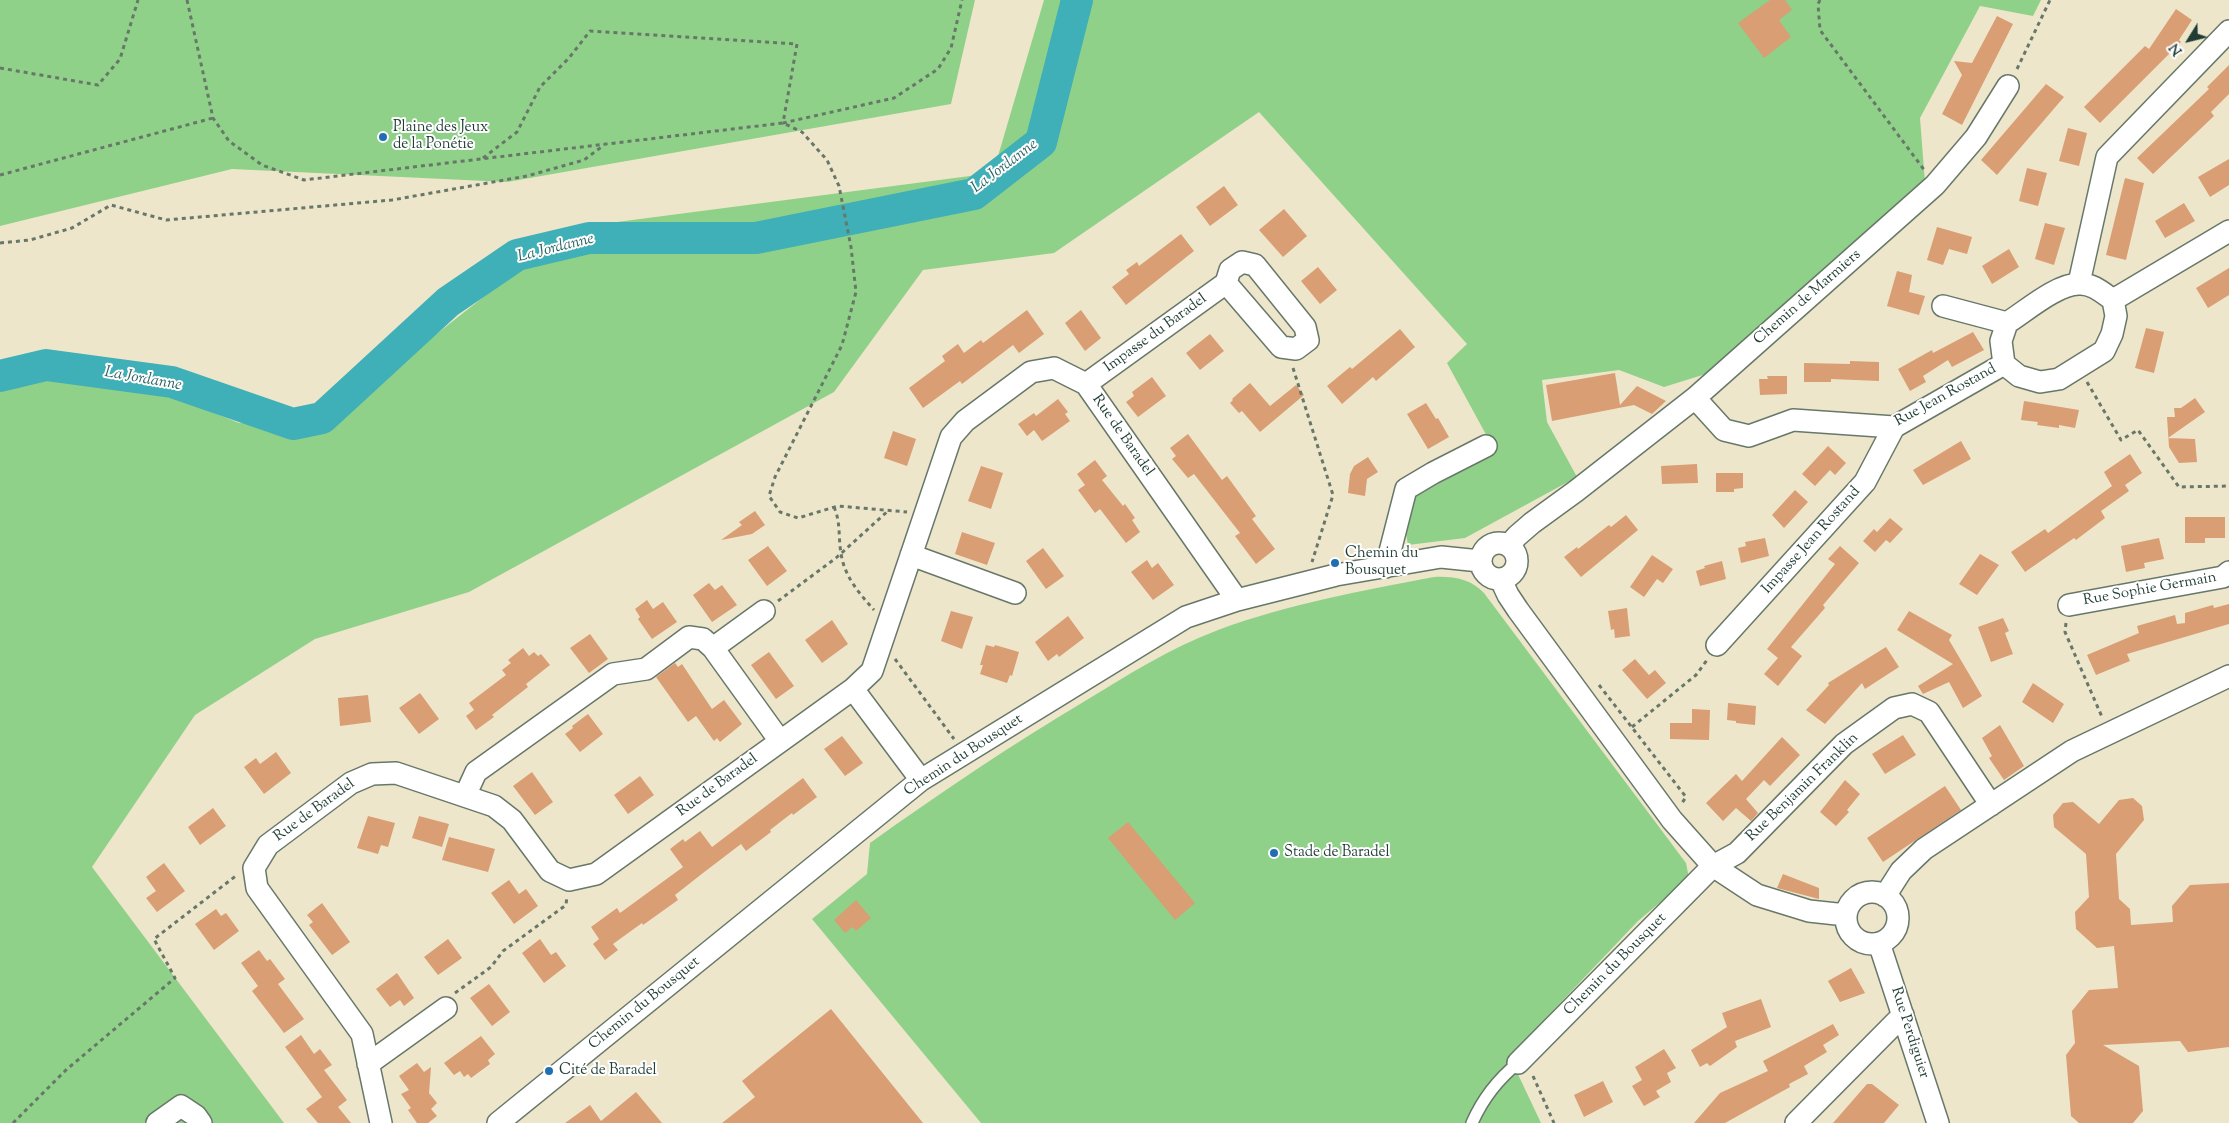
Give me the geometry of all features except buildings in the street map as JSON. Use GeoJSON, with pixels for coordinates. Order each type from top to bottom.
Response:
{"type":"FeatureCollection","features":[{"type":"Feature","properties":{"kind":"street"},"geometry":{"type":"LineString","coordinates":[[2079,283],[2107,157],[2229,31]]}},
{"type":"Feature","properties":{"kind":"street","name":"Chemin de Marmiers"},"geometry":{"type":"LineString","coordinates":[[1509,545],[1532,523],[1695,398],[1936,185],[1976,137],[2008,86]]}},
{"type":"Feature","properties":{"kind":"street"},"geometry":{"type":"LineString","coordinates":[[1943,306],[2008,323],[2062,288],[2079,283],[2096,288],[2113,300],[2229,231]]}},
{"type":"Feature","properties":{"kind":"street","name":"Impasse du Baradel"},"geometry":{"type":"LineString","coordinates":[[1086,384],[1226,283],[1230,270],[1242,262],[1255,265],[1305,327],[1308,340],[1296,350],[1286,348]]}},
{"type":"Feature","properties":{"kind":"street"},"geometry":{"type":"LineString","coordinates":[[1226,283],[1281,347],[1286,348]]}},
{"type":"Feature","properties":{"kind":"street","name":"Rue Jean Rostand"},"geometry":{"type":"LineString","coordinates":[[2008,323],[2000,341],[2004,364],[2019,376],[2040,382],[2059,379],[2104,351],[2112,334],[2116,316],[2113,300]]}},
{"type":"Feature","properties":{"kind":"street","name":"Rue Jean Rostand"},"geometry":{"type":"LineString","coordinates":[[1695,398],[1724,430],[1749,436],[1793,420],[1894,427],[2004,364]]}},
{"type":"Feature","properties":{"kind":"street","name":"Rue de Baradel"},"geometry":{"type":"LineString","coordinates":[[254,868],[268,845],[351,783],[372,774],[396,774],[494,806],[512,820],[550,871],[569,880],[596,874],[852,689],[872,671],[951,437],[965,421],[1031,372],[1054,368],[1086,384],[1237,600]]}},
{"type":"Feature","properties":{"kind":"street","name":"Impasse Jean Rostand"},"geometry":{"type":"LineString","coordinates":[[1718,645],[1865,482],[1894,427]]}},
{"type":"Feature","properties":{"kind":"street"},"geometry":{"type":"LineString","coordinates":[[1386,567],[1406,490],[1433,473],[1486,446]]}},
{"type":"Feature","properties":{"kind":"street"},"geometry":{"type":"LineString","coordinates":[[1501,580],[1513,574],[1518,562],[1514,550],[1509,545],[1496,542],[1485,549],[1480,561],[1482,568],[1487,575],[1501,580],[1513,603],[1672,820],[1713,866],[1757,895],[1809,911],[1846,915]]}},
{"type":"Feature","properties":{"kind":"street"},"geometry":{"type":"LineString","coordinates":[[911,555],[1015,593]]}},
{"type":"Feature","properties":{"kind":"street","name":"Chemin du Bousquet"},"geometry":{"type":"LineString","coordinates":[[498,1123],[921,780],[1186,617],[1237,600],[1305,583],[1386,567],[1440,557],[1480,561]]}},
{"type":"Feature","properties":{"kind":"street","name":"Rue Sophie Germain"},"geometry":{"type":"LineString","coordinates":[[2069,605],[2223,577],[2229,572]]}},
{"type":"Feature","properties":{"kind":"street"},"geometry":{"type":"LineString","coordinates":[[713,648],[764,611]]}},
{"type":"Feature","properties":{"kind":"street"},"geometry":{"type":"LineString","coordinates":[[465,796],[476,772],[613,674],[646,668],[689,637],[703,638],[713,648],[780,741]]}},
{"type":"Feature","properties":{"kind":"street"},"geometry":{"type":"LineString","coordinates":[[1885,896],[1901,871],[1924,849],[2072,751],[2229,676]]}},
{"type":"Feature","properties":{"kind":"street"},"geometry":{"type":"LineString","coordinates":[[852,689],[921,780]]}},
{"type":"Feature","properties":{"kind":"street","name":"Rue Benjamin Franklin"},"geometry":{"type":"LineString","coordinates":[[1713,866],[1737,853],[1844,744],[1894,708],[1912,704],[1929,712],[1991,805]]}},
{"type":"Feature","properties":{"kind":"street","name":"Chemin du Bousquet"},"geometry":{"type":"LineString","coordinates":[[1521,1060],[1713,866]]}},
{"type":"Feature","properties":{"kind":"street"},"geometry":{"type":"LineString","coordinates":[[254,868],[258,888],[362,1034],[380,1123]]}},
{"type":"Feature","properties":{"kind":"street"},"geometry":{"type":"LineString","coordinates":[[1874,892],[1885,896],[1895,907],[1897,922],[1892,935],[1879,943],[1870,944],[1855,938],[1847,924],[1846,915],[1850,905],[1860,895],[1874,892]]}},
{"type":"Feature","properties":{"kind":"street","name":"Rue Perdiguier"},"geometry":{"type":"LineString","coordinates":[[1879,943],[1938,1123]]}},
{"type":"Feature","properties":{"kind":"street"},"geometry":{"type":"LineString","coordinates":[[368,1064],[446,1008]]}},
{"type":"Feature","properties":{"kind":"street"},"geometry":{"type":"LineString","coordinates":[[1796,1123],[1903,1015]]}},
{"type":"Feature","properties":{"kind":"street"},"geometry":{"type":"LineString","coordinates":[[156,1123],[181,1106],[196,1116],[201,1123]]}},
{"type":"Feature","properties":{"kind":"lane"},"geometry":{"type":"LineString","coordinates":[[1472,1123],[1480,1104],[1500,1078],[1521,1060]]}},
{"type":"Feature","properties":{"kind":"path"},"geometry":{"type":"LineString","coordinates":[[0,68],[98,85],[120,59],[138,0]]}},
{"type":"Feature","properties":{"kind":"path"},"geometry":{"type":"LineString","coordinates":[[187,0],[213,118],[229,141],[262,165],[304,180],[783,123],[894,98],[938,69],[951,48],[962,0]]}},
{"type":"Feature","properties":{"kind":"path"},"geometry":{"type":"LineString","coordinates":[[1820,0],[1818,4],[1820,30],[1936,185]]}},
{"type":"Feature","properties":{"kind":"path"},"geometry":{"type":"LineString","coordinates":[[2008,86],[2050,0]]}},
{"type":"Feature","properties":{"kind":"path"},"geometry":{"type":"LineString","coordinates":[[482,159],[517,132],[540,86],[569,58],[590,31],[797,44],[783,123]]}},
{"type":"Feature","properties":{"kind":"path"},"geometry":{"type":"LineString","coordinates":[[0,175],[213,118]]}},
{"type":"Feature","properties":{"kind":"path"},"geometry":{"type":"LineString","coordinates":[[783,123],[802,132],[827,160],[839,186],[856,292],[842,345],[775,477],[769,496],[780,512],[798,518],[834,507],[925,514]]}},
{"type":"Feature","properties":{"kind":"path"},"geometry":{"type":"LineString","coordinates":[[0,243],[30,240],[72,228],[111,204],[166,220],[392,200],[527,176],[584,160],[606,144]]}},
{"type":"Feature","properties":{"kind":"path"},"geometry":{"type":"LineString","coordinates":[[1286,348],[1333,495],[1305,583]]}},
{"type":"Feature","properties":{"kind":"path"},"geometry":{"type":"LineString","coordinates":[[2078,367],[2121,440],[2138,430],[2179,488],[2229,486]]}},
{"type":"Feature","properties":{"kind":"path"},"geometry":{"type":"LineString","coordinates":[[834,507],[839,518],[841,554],[846,576],[965,753]]}},
{"type":"Feature","properties":{"kind":"path"},"geometry":{"type":"LineString","coordinates":[[764,611],[841,554],[890,510]]}},
{"type":"Feature","properties":{"kind":"path"},"geometry":{"type":"LineString","coordinates":[[2069,605],[2065,632],[2109,734]]}},
{"type":"Feature","properties":{"kind":"path"},"geometry":{"type":"LineString","coordinates":[[1610,735],[1633,727],[1682,687],[1696,675],[1718,645]]}},
{"type":"Feature","properties":{"kind":"path"},"geometry":{"type":"LineString","coordinates":[[13,1123],[66,1070],[175,978],[154,940],[244,868],[254,868]]}},
{"type":"Feature","properties":{"kind":"path"},"geometry":{"type":"LineString","coordinates":[[446,1008],[450,996],[491,967],[503,950],[566,905],[569,880]]}},
{"type":"Feature","properties":{"kind":"path"},"geometry":{"type":"LineString","coordinates":[[1521,1060],[1554,1123]]}},
{"type":"Feature","properties":{"kind":"green space","name":"Plaine des Jeux de la Ponétie"},"geometry":{"type":"Polygon","coordinates":[[[0,0],[975,0],[951,104],[507,182],[232,169],[0,226],[0,0]]]}},
{"type":"Feature","properties":{"kind":"green space"},"geometry":{"type":"Polygon","coordinates":[[[1044,0],[2041,0],[2033,16],[1980,6],[1920,118],[1925,183],[1725,368],[1664,387],[1619,370],[1542,380],[1547,422],[1577,477],[1465,538],[1408,545],[1404,522],[1411,499],[1495,451],[1447,363],[1467,344],[1259,112],[1054,253],[923,270],[834,392],[469,592],[315,639],[195,715],[92,867],[284,1123],[0,1123],[0,382],[49,369],[137,382],[239,423],[321,425],[571,228],[993,173],[1044,0]]]}},
{"type":"Feature","properties":{"kind":"green space","name":"Stade de Baradel"},"geometry":{"type":"Polygon","coordinates":[[[1434,577],[1461,579],[1473,584],[1484,593],[1686,863],[1689,878],[1638,921],[1507,1059],[1515,1068],[1541,1123],[981,1123],[812,919],[867,874],[870,843],[1003,752],[1150,662],[1200,637],[1244,621],[1325,599],[1434,577]]]}},
{"type":"Feature","properties":{"kind":"waterway","name":"La Jordanne"},"geometry":{"type":"LineString","coordinates":[[0,376],[46,365],[172,382],[293,424],[322,418],[448,302],[517,255],[589,238],[756,238],[974,194],[1041,142],[1077,0]]}},
{"type":"Feature","properties":{"kind":"place","name":"Plaine des Jeux de la Ponétie"},"geometry":{"type":"Point","coordinates":[383,137]}},
{"type":"Feature","properties":{"kind":"place","name":"Chemin du Bousquet"},"geometry":{"type":"Point","coordinates":[1335,563]}},
{"type":"Feature","properties":{"kind":"place","name":"Stade de Baradel"},"geometry":{"type":"Point","coordinates":[1274,853]}},
{"type":"Feature","properties":{"kind":"place","name":"Cité de Baradel"},"geometry":{"type":"Point","coordinates":[549,1071]}}]}
